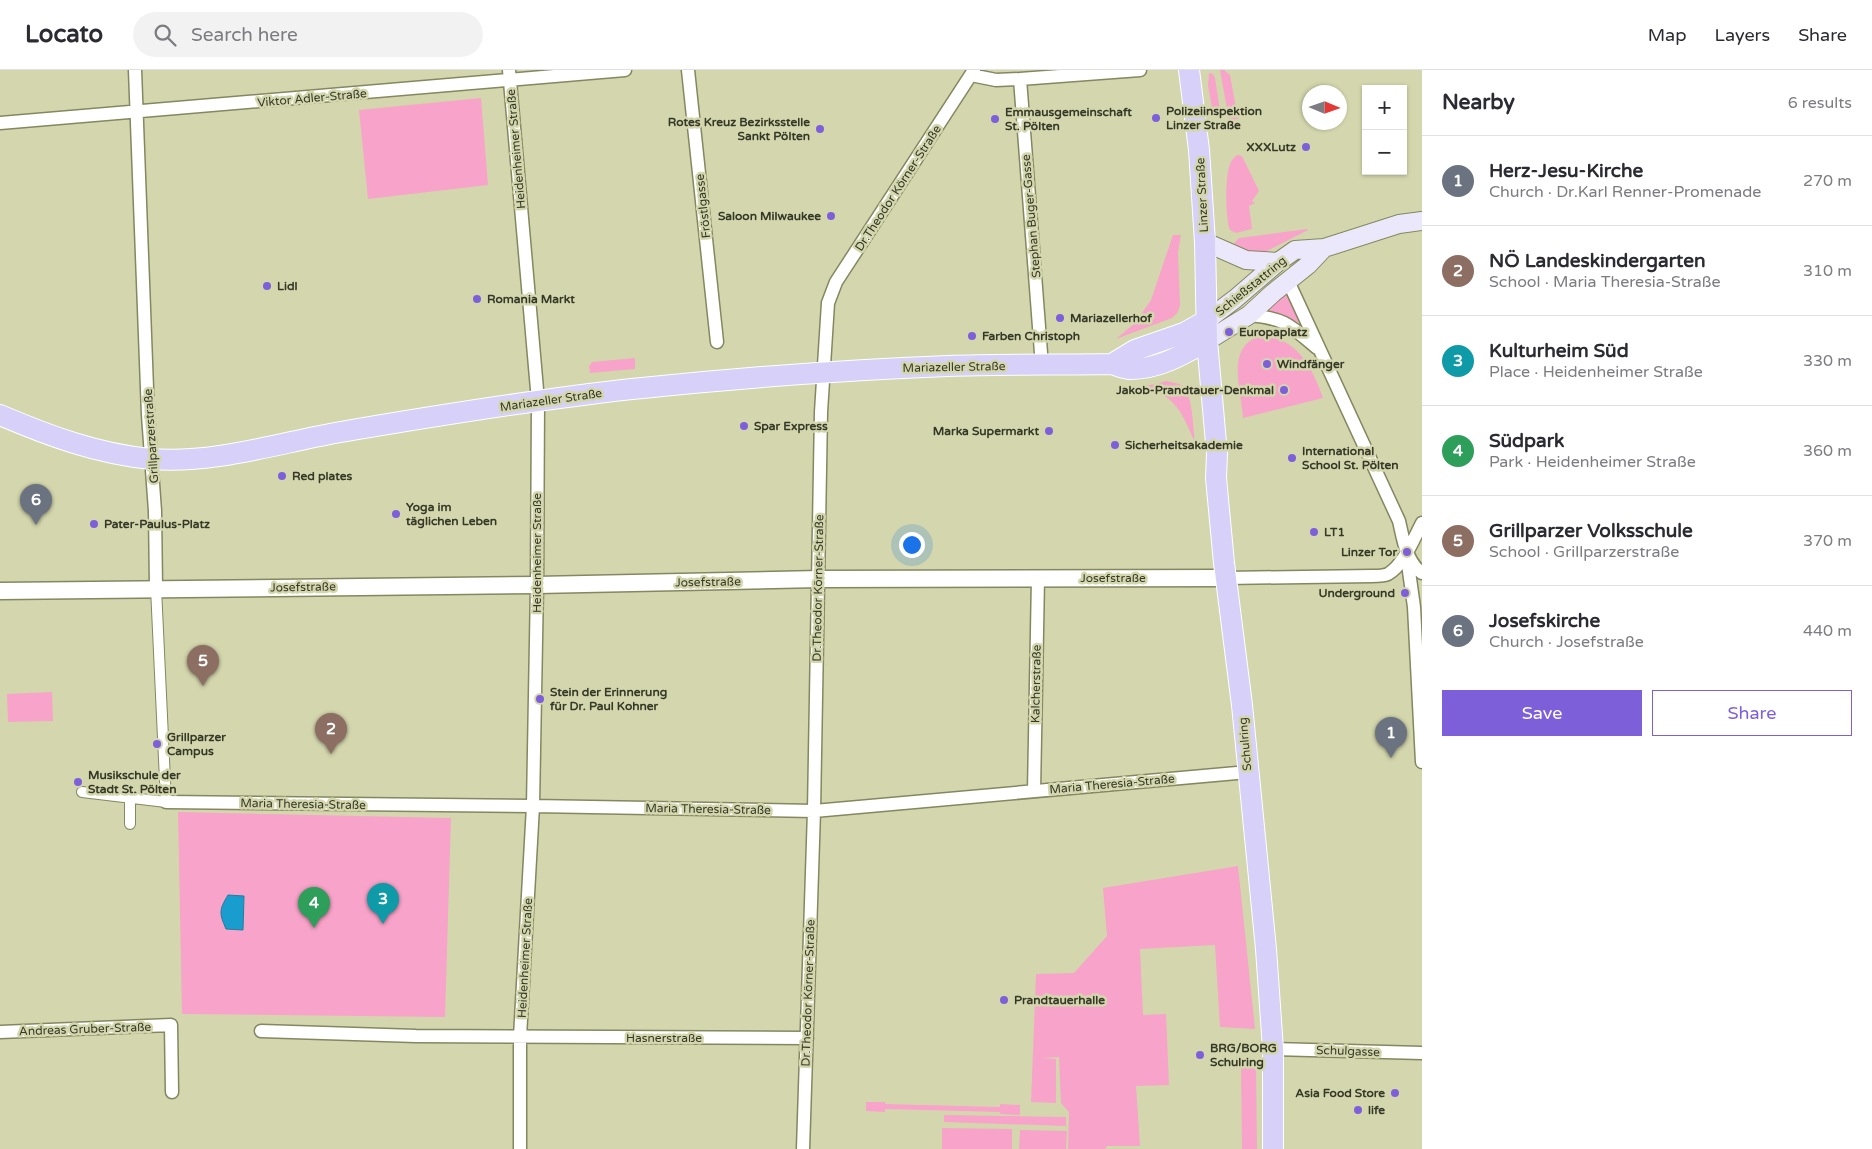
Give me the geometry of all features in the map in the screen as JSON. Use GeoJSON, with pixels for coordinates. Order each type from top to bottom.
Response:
{"type":"FeatureCollection","features":[{"type":"Feature","properties":{"kind":"main road","name":"Linzer Straße"},"geometry":{"type":"LineString","coordinates":[[1189,70],[1200,150],[1208,341]]}},
{"type":"Feature","properties":{"kind":"main road","name":"Schießstattring"},"geometry":{"type":"LineString","coordinates":[[1207,320],[1236,300],[1278,262],[1295,250],[1324,248],[1399,224],[1422,221]]}},
{"type":"Feature","properties":{"kind":"main road"},"geometry":{"type":"LineString","coordinates":[[1205,242],[1246,260],[1278,262]]}},
{"type":"Feature","properties":{"kind":"main road","name":"Schießstattring"},"geometry":{"type":"LineString","coordinates":[[1208,341],[1249,315],[1308,266],[1324,248]]}},
{"type":"Feature","properties":{"kind":"main road","name":"Mariazeller Straße"},"geometry":{"type":"LineString","coordinates":[[1112,364],[1135,350],[1184,333],[1207,320]]}},
{"type":"Feature","properties":{"kind":"main road","name":"Mariazeller Straße"},"geometry":{"type":"LineString","coordinates":[[0,415],[85,448],[115,455],[152,459],[195,459],[216,457],[336,433],[538,401],[722,380],[1042,359],[1112,364],[1130,370],[1177,358],[1208,341]]}},
{"type":"Feature","properties":{"kind":"main road","name":"Schulring"},"geometry":{"type":"LineString","coordinates":[[1208,341],[1217,454],[1216,478],[1242,705],[1266,950],[1273,1049],[1274,1149]]}},
{"type":"Feature","properties":{"kind":"street","name":"Grillparzerstraße"},"geometry":{"type":"LineString","coordinates":[[135,70],[148,415],[155,511],[156,588],[166,802]]}},
{"type":"Feature","properties":{"kind":"street","name":"Viktor Adler-Straße"},"geometry":{"type":"LineString","coordinates":[[0,124],[510,75],[625,70]]}},
{"type":"Feature","properties":{"kind":"street","name":"Fröstlgasse"},"geometry":{"type":"LineString","coordinates":[[688,70],[717,342]]}},
{"type":"Feature","properties":{"kind":"street"},"geometry":{"type":"LineString","coordinates":[[972,72],[996,80],[1140,70]]}},
{"type":"Feature","properties":{"kind":"street","name":"Dr.Theodor Körner-Straße"},"geometry":{"type":"LineString","coordinates":[[803,1149],[814,812],[823,373],[828,303],[836,282],[972,72]]}},
{"type":"Feature","properties":{"kind":"street","name":"Heidenheimer Straße"},"geometry":{"type":"LineString","coordinates":[[510,75],[538,401],[533,806],[520,1037],[520,1149]]}},
{"type":"Feature","properties":{"kind":"street","name":"Stephan Buger-Gasse"},"geometry":{"type":"LineString","coordinates":[[1020,79],[1042,359]]}},
{"type":"Feature","properties":{"kind":"street"},"geometry":{"type":"LineString","coordinates":[[1288,281],[1399,521],[1407,552],[1414,607],[1422,762]]}},
{"type":"Feature","properties":{"kind":"street"},"geometry":{"type":"LineString","coordinates":[[1249,315],[1272,317],[1288,324],[1321,352]]}},
{"type":"Feature","properties":{"kind":"street","name":"Josefstraße"},"geometry":{"type":"LineString","coordinates":[[0,591],[537,585],[819,579],[1226,578],[1383,575],[1388,574],[1396,567],[1407,552],[1422,523]]}},
{"type":"Feature","properties":{"kind":"street"},"geometry":{"type":"LineString","coordinates":[[1407,552],[1417,570],[1422,573]]}},
{"type":"Feature","properties":{"kind":"street","name":"Kalcherstraße"},"geometry":{"type":"LineString","coordinates":[[1034,790],[1038,578]]}},
{"type":"Feature","properties":{"kind":"street","name":"Maria Theresia-Straße"},"geometry":{"type":"LineString","coordinates":[[166,802],[533,806],[814,812],[1034,790],[1248,772]]}},
{"type":"Feature","properties":{"kind":"street"},"geometry":{"type":"LineString","coordinates":[[82,792],[166,802]]}},
{"type":"Feature","properties":{"kind":"street"},"geometry":{"type":"LineString","coordinates":[[130,798],[130,824]]}},
{"type":"Feature","properties":{"kind":"street","name":"Andreas Gruber-Straße"},"geometry":{"type":"LineString","coordinates":[[0,1032],[171,1025],[172,1092]]}},
{"type":"Feature","properties":{"kind":"street"},"geometry":{"type":"LineString","coordinates":[[261,1031],[520,1037]]}},
{"type":"Feature","properties":{"kind":"street","name":"Hasnerstraße"},"geometry":{"type":"LineString","coordinates":[[520,1037],[807,1038]]}},
{"type":"Feature","properties":{"kind":"street","name":"Schulgasse"},"geometry":{"type":"LineString","coordinates":[[1273,1049],[1422,1053]]}},
{"type":"Feature","properties":{"kind":"shaded area"},"geometry":{"type":"Polygon","coordinates":[[[1220,70],[1224,70],[1230,75],[1238,119],[1229,120],[1220,70]]]}},
{"type":"Feature","properties":{"kind":"shaded area"},"geometry":{"type":"Polygon","coordinates":[[[1209,73],[1213,74],[1215,78],[1220,111],[1213,113],[1208,86],[1209,73]]]}},
{"type":"Feature","properties":{"kind":"shaded area"},"geometry":{"type":"Polygon","coordinates":[[[481,98],[488,185],[368,199],[359,110],[481,98]]]}},
{"type":"Feature","properties":{"kind":"shaded area"},"geometry":{"type":"Polygon","coordinates":[[[1237,155],[1242,156],[1259,191],[1252,201],[1255,203],[1249,206],[1252,229],[1236,233],[1230,230],[1228,224],[1226,197],[1228,170],[1231,161],[1237,155]]]}},
{"type":"Feature","properties":{"kind":"shaded area"},"geometry":{"type":"Polygon","coordinates":[[[1307,229],[1261,254],[1233,247],[1239,238],[1307,229]]]}},
{"type":"Feature","properties":{"kind":"shaded area"},"geometry":{"type":"Polygon","coordinates":[[[1173,235],[1181,235],[1178,252],[1180,305],[1178,312],[1172,318],[1116,339],[1135,323],[1151,300],[1173,235]]]}},
{"type":"Feature","properties":{"kind":"shaded area"},"geometry":{"type":"Polygon","coordinates":[[[1287,290],[1301,318],[1297,323],[1281,315],[1264,310],[1287,290]]]}},
{"type":"Feature","properties":{"kind":"shaded area"},"geometry":{"type":"Polygon","coordinates":[[[1264,335],[1276,338],[1295,349],[1309,366],[1323,398],[1243,418],[1238,381],[1239,357],[1252,340],[1264,335]]]}},
{"type":"Feature","properties":{"kind":"shaded area"},"geometry":{"type":"Polygon","coordinates":[[[635,358],[635,369],[590,373],[589,366],[592,362],[635,358]]]}},
{"type":"Feature","properties":{"kind":"shaded area"},"geometry":{"type":"Polygon","coordinates":[[[1167,381],[1181,386],[1188,394],[1195,443],[1186,422],[1176,406],[1153,390],[1141,387],[1167,381]]]}},
{"type":"Feature","properties":{"kind":"shaded area"},"geometry":{"type":"Polygon","coordinates":[[[52,692],[53,721],[8,722],[7,694],[52,692]]]}},
{"type":"Feature","properties":{"kind":"shaded area"},"geometry":{"type":"Polygon","coordinates":[[[178,812],[451,818],[445,1017],[182,1014],[178,812]]]}},
{"type":"Feature","properties":{"kind":"shaded area"},"geometry":{"type":"Polygon","coordinates":[[[1238,866],[1255,1029],[1220,1027],[1215,945],[1140,949],[1143,1015],[1166,1014],[1169,1085],[1136,1086],[1140,1146],[1107,1146],[1105,1149],[1068,1149],[1069,1112],[1061,1103],[1059,1057],[1042,1058],[1056,1059],[1056,1103],[1031,1102],[1036,974],[1074,973],[1107,936],[1103,888],[1238,866]]]}},
{"type":"Feature","properties":{"kind":"shaded area"},"geometry":{"type":"Polygon","coordinates":[[[1241,1065],[1256,1066],[1257,1149],[1242,1149],[1241,1065]]]}},
{"type":"Feature","properties":{"kind":"shaded area"},"geometry":{"type":"Polygon","coordinates":[[[866,1102],[1000,1107],[1000,1104],[1020,1105],[1020,1115],[1000,1114],[1000,1112],[885,1109],[885,1112],[866,1111],[866,1102]]]}},
{"type":"Feature","properties":{"kind":"shaded area"},"geometry":{"type":"Polygon","coordinates":[[[944,1115],[1066,1117],[1066,1126],[944,1122],[944,1115]]]}},
{"type":"Feature","properties":{"kind":"shaded area"},"geometry":{"type":"Polygon","coordinates":[[[942,1128],[1012,1129],[1012,1149],[942,1149],[942,1128]]]}},
{"type":"Feature","properties":{"kind":"shaded area"},"geometry":{"type":"Polygon","coordinates":[[[1020,1130],[1067,1131],[1066,1149],[1019,1149],[1020,1130]]]}},
{"type":"Feature","properties":{"kind":"water"},"geometry":{"type":"Polygon","coordinates":[[[228,895],[244,896],[243,930],[226,929],[221,912],[228,895]]]}},
{"type":"Feature","properties":{"kind":"place","name":"Polizeiinspektion Linzer Straße"},"geometry":{"type":"Point","coordinates":[1156,118]}},
{"type":"Feature","properties":{"kind":"place","name":"Emmausgemeinschaft St. Pölten"},"geometry":{"type":"Point","coordinates":[995,119]}},
{"type":"Feature","properties":{"kind":"place","name":"Rotes Kreuz Bezirksstelle Sankt Pölten"},"geometry":{"type":"Point","coordinates":[820,129]}},
{"type":"Feature","properties":{"kind":"place","name":"XXXLutz"},"geometry":{"type":"Point","coordinates":[1306,147]}},
{"type":"Feature","properties":{"kind":"place","name":"Saloon Milwaukee"},"geometry":{"type":"Point","coordinates":[831,216]}},
{"type":"Feature","properties":{"kind":"place","name":"Lidl"},"geometry":{"type":"Point","coordinates":[267,286]}},
{"type":"Feature","properties":{"kind":"place","name":"Romania Markt"},"geometry":{"type":"Point","coordinates":[477,299]}},
{"type":"Feature","properties":{"kind":"place","name":"Mariazellerhof"},"geometry":{"type":"Point","coordinates":[1060,318]}},
{"type":"Feature","properties":{"kind":"place","name":"Europaplatz"},"geometry":{"type":"Point","coordinates":[1229,332]}},
{"type":"Feature","properties":{"kind":"place","name":"Farben Christoph"},"geometry":{"type":"Point","coordinates":[972,336]}},
{"type":"Feature","properties":{"kind":"place","name":"Windfänger"},"geometry":{"type":"Point","coordinates":[1267,364]}},
{"type":"Feature","properties":{"kind":"place","name":"Jakob-Prandtauer-Denkmal"},"geometry":{"type":"Point","coordinates":[1284,390]}},
{"type":"Feature","properties":{"kind":"place","name":"Spar Express"},"geometry":{"type":"Point","coordinates":[744,426]}},
{"type":"Feature","properties":{"kind":"place","name":"Marka Supermarkt"},"geometry":{"type":"Point","coordinates":[1049,431]}},
{"type":"Feature","properties":{"kind":"place","name":"Sicherheitsakademie"},"geometry":{"type":"Point","coordinates":[1115,445]}},
{"type":"Feature","properties":{"kind":"place","name":"International School St. Pölten"},"geometry":{"type":"Point","coordinates":[1292,458]}},
{"type":"Feature","properties":{"kind":"place","name":"Red plates"},"geometry":{"type":"Point","coordinates":[282,476]}},
{"type":"Feature","properties":{"kind":"place","name":"Yoga im täglichen Leben"},"geometry":{"type":"Point","coordinates":[396,514]}},
{"type":"Feature","properties":{"kind":"place","name":"Pater-Paulus-Platz"},"geometry":{"type":"Point","coordinates":[94,524]}},
{"type":"Feature","properties":{"kind":"place","name":"Josefskirche"},"geometry":{"type":"Point","coordinates":[36,525]}},
{"type":"Feature","properties":{"kind":"place","name":"LT1"},"geometry":{"type":"Point","coordinates":[1314,532]}},
{"type":"Feature","properties":{"kind":"place","name":"Linzer Tor"},"geometry":{"type":"Point","coordinates":[1407,552]}},
{"type":"Feature","properties":{"kind":"place","name":"Underground"},"geometry":{"type":"Point","coordinates":[1405,593]}},
{"type":"Feature","properties":{"kind":"place","name":"Grillparzer Volksschule"},"geometry":{"type":"Point","coordinates":[203,686]}},
{"type":"Feature","properties":{"kind":"place","name":"Stein der Erinnerung für Dr. Paul Kohner"},"geometry":{"type":"Point","coordinates":[540,699]}},
{"type":"Feature","properties":{"kind":"place","name":"Grillparzer Campus"},"geometry":{"type":"Point","coordinates":[157,744]}},
{"type":"Feature","properties":{"kind":"place","name":"NÖ Landeskindergarten"},"geometry":{"type":"Point","coordinates":[331,754]}},
{"type":"Feature","properties":{"kind":"place","name":"Herz-Jesu-Kirche"},"geometry":{"type":"Point","coordinates":[1391,758]}},
{"type":"Feature","properties":{"kind":"place","name":"Musikschule der Stadt St. Pölten"},"geometry":{"type":"Point","coordinates":[78,782]}},
{"type":"Feature","properties":{"kind":"place","name":"Kulturheim Süd"},"geometry":{"type":"Point","coordinates":[383,924]}},
{"type":"Feature","properties":{"kind":"place","name":"Südpark"},"geometry":{"type":"Point","coordinates":[314,928]}},
{"type":"Feature","properties":{"kind":"place","name":"Prandtauerhalle"},"geometry":{"type":"Point","coordinates":[1004,1000]}},
{"type":"Feature","properties":{"kind":"place","name":"BRG/BORG Schulring"},"geometry":{"type":"Point","coordinates":[1200,1055]}},
{"type":"Feature","properties":{"kind":"place","name":"Asia Food Store"},"geometry":{"type":"Point","coordinates":[1395,1093]}},
{"type":"Feature","properties":{"kind":"place","name":"life"},"geometry":{"type":"Point","coordinates":[1358,1110]}}]}
